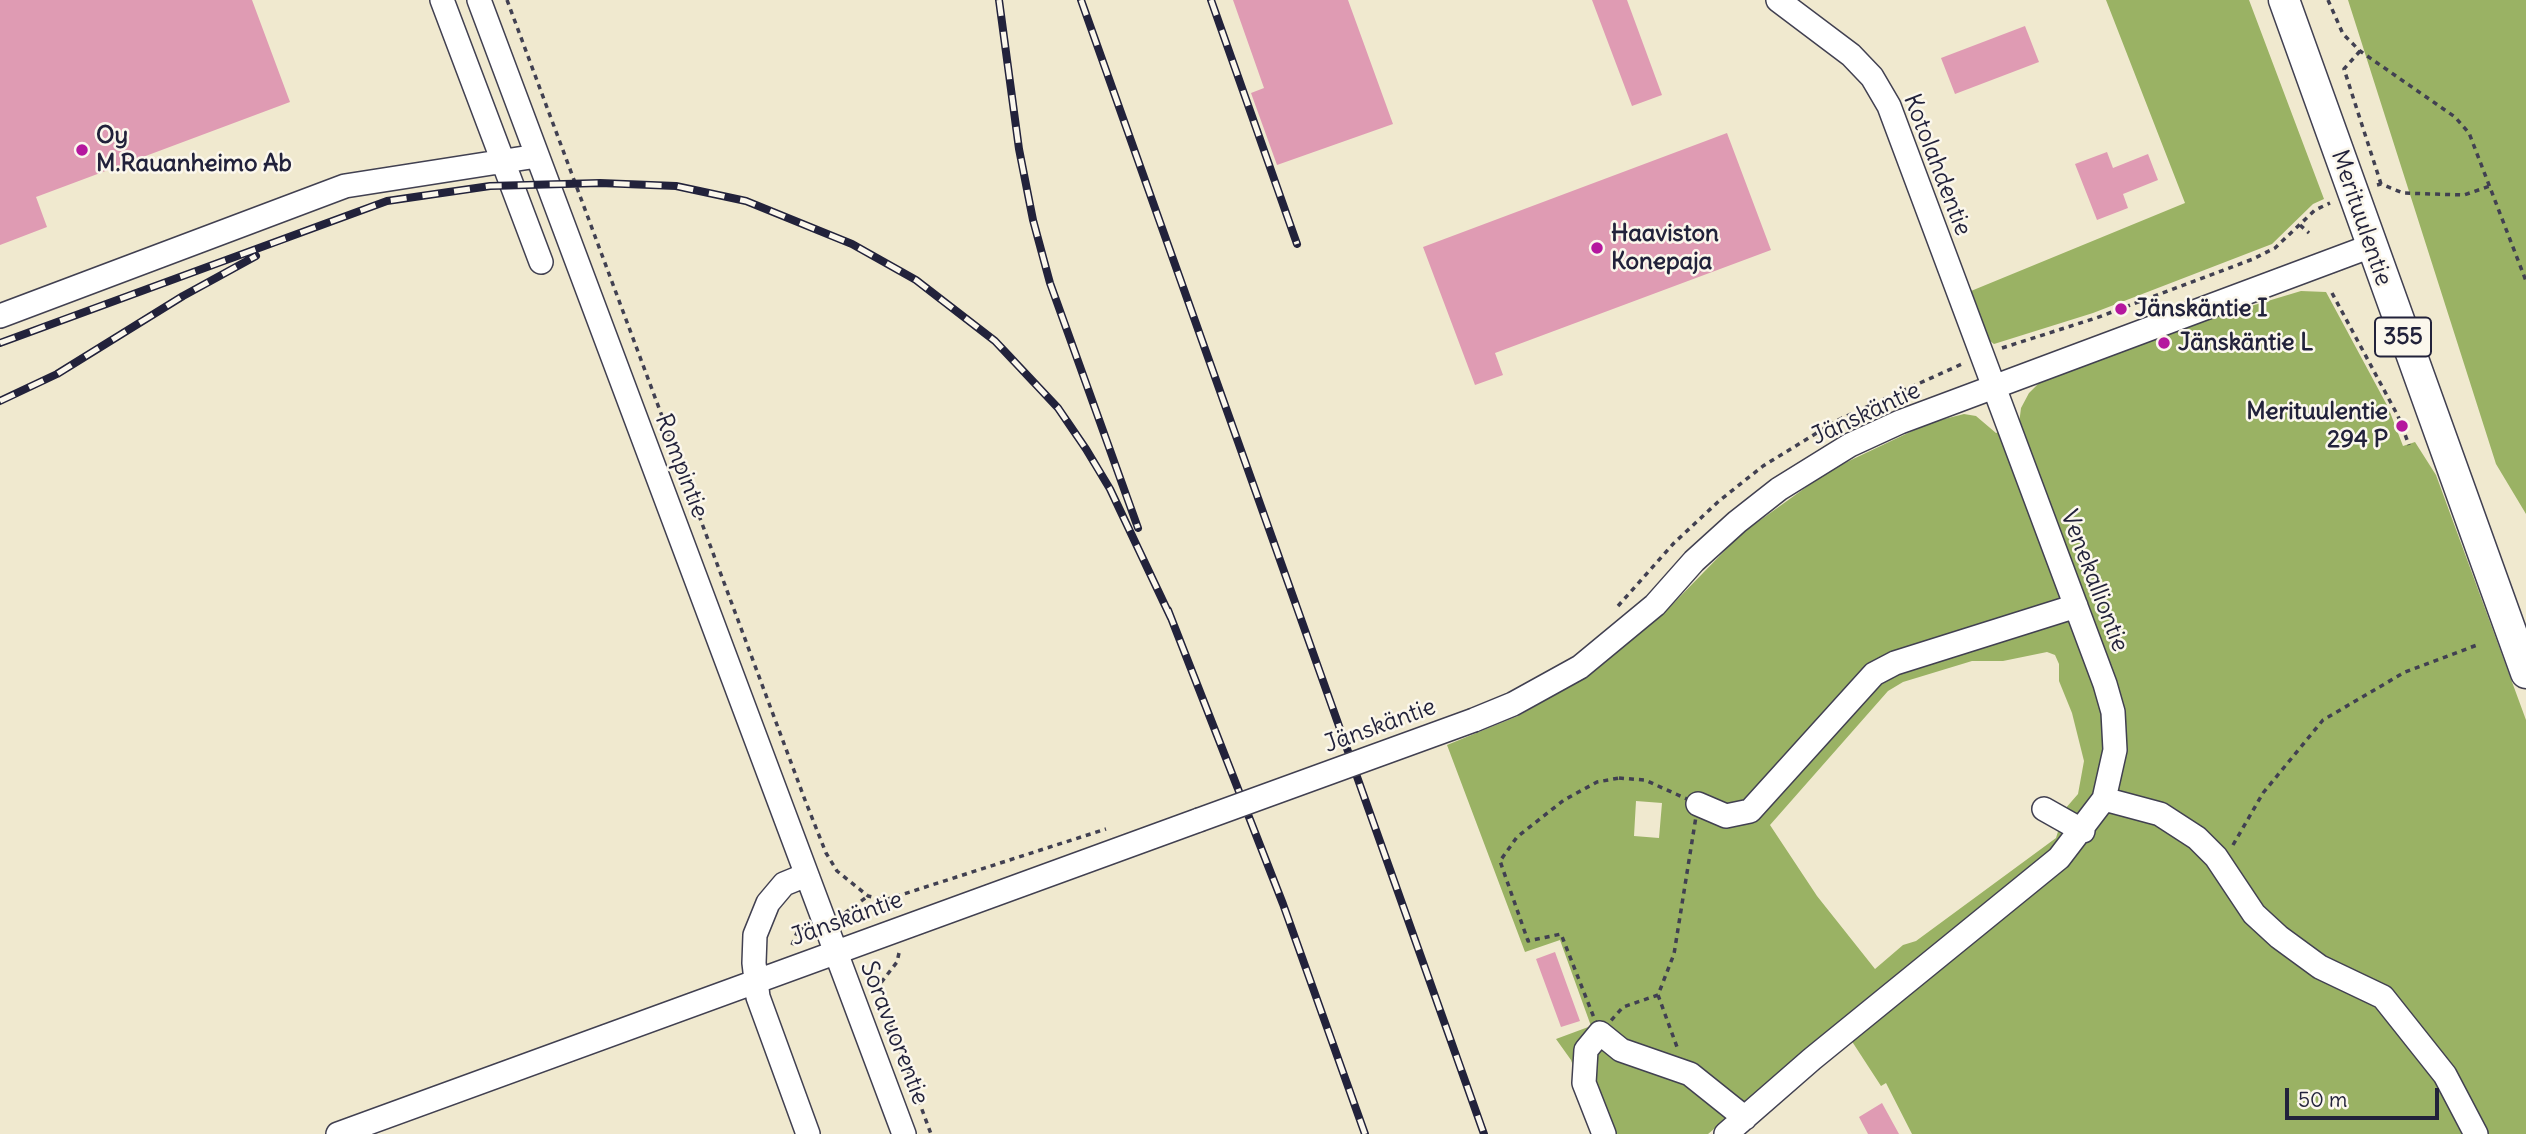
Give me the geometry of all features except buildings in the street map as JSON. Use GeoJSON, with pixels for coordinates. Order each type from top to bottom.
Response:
{"type":"FeatureCollection","features":[{"type":"Feature","properties":{"kind":"main road","name":"Merituulentie"},"geometry":{"type":"LineString","coordinates":[[2284,0],[2526,673]]}},
{"type":"Feature","properties":{"kind":"street"},"geometry":{"type":"LineString","coordinates":[[442,0],[541,262]]}},
{"type":"Feature","properties":{"kind":"street","name":"Rompintie"},"geometry":{"type":"LineString","coordinates":[[479,0],[835,951]]}},
{"type":"Feature","properties":{"kind":"street","name":"Kotolahdentie"},"geometry":{"type":"LineString","coordinates":[[1778,0],[1851,55],[1872,76],[1889,106],[1993,387]]}},
{"type":"Feature","properties":{"kind":"street"},"geometry":{"type":"LineString","coordinates":[[0,316],[345,186],[502,159],[537,156]]}},
{"type":"Feature","properties":{"kind":"street","name":"Jänskäntie"},"geometry":{"type":"LineString","coordinates":[[338,1134],[798,964],[1474,720],[1547,687],[1614,642],[1655,605],[1694,561],[1737,522],[1788,483],[1850,445],[1900,422],[2371,246]]}},
{"type":"Feature","properties":{"kind":"street","name":"Venekalliontie"},"geometry":{"type":"LineString","coordinates":[[1726,1134],[1812,1059],[2059,858],[2083,831],[2104,799],[2115,750],[2113,712],[1993,387]]}},
{"type":"Feature","properties":{"kind":"street"},"geometry":{"type":"LineString","coordinates":[[1698,804],[1726,816],[1751,811],[1771,792],[1854,694],[1884,668],[2076,606]]}},
{"type":"Feature","properties":{"kind":"street"},"geometry":{"type":"LineString","coordinates":[[2104,799],[2160,814],[2197,838],[2216,857],[2246,905],[2279,937],[2320,967],[2383,997],[2445,1075],[2476,1134]]}},
{"type":"Feature","properties":{"kind":"street"},"geometry":{"type":"LineString","coordinates":[[2044,809],[2083,831]]}},
{"type":"Feature","properties":{"kind":"street"},"geometry":{"type":"LineString","coordinates":[[806,875],[784,884],[768,904],[755,935],[758,997],[808,1134]]}},
{"type":"Feature","properties":{"kind":"street","name":"Soravuorentie"},"geometry":{"type":"LineString","coordinates":[[835,951],[904,1134]]}},
{"type":"Feature","properties":{"kind":"street"},"geometry":{"type":"LineString","coordinates":[[1604,1134],[1584,1083],[1587,1049],[1600,1033],[1621,1050],[1690,1074],[1745,1118]]}},
{"type":"Feature","properties":{"kind":"path"},"geometry":{"type":"LineString","coordinates":[[508,0],[825,853],[837,871],[868,896],[885,900],[1079,836],[1119,826]]}},
{"type":"Feature","properties":{"kind":"path"},"geometry":{"type":"LineString","coordinates":[[2328,0],[2343,34],[2360,51],[2455,117],[2469,133],[2526,281]]}},
{"type":"Feature","properties":{"kind":"path"},"geometry":{"type":"LineString","coordinates":[[2360,51],[2344,69],[2381,184],[2403,193],[2464,195],[2490,186]]}},
{"type":"Feature","properties":{"kind":"path"},"geometry":{"type":"LineString","coordinates":[[2300,225],[2309,233]]}},
{"type":"Feature","properties":{"kind":"path"},"geometry":{"type":"LineString","coordinates":[[2332,293],[2398,416],[2410,444]]}},
{"type":"Feature","properties":{"kind":"path"},"geometry":{"type":"LineString","coordinates":[[2216,857],[2233,845],[2263,793],[2323,720],[2405,672],[2477,645]]}},
{"type":"Feature","properties":{"kind":"path"},"geometry":{"type":"LineString","coordinates":[[1658,995],[1623,1007],[1600,1033],[1561,934],[1528,941],[1500,861],[1517,837],[1564,800],[1597,782],[1645,780],[1698,804],[1674,954],[1658,995],[1690,1074]]}},
{"type":"Feature","properties":{"kind":"path"},"geometry":{"type":"LineString","coordinates":[[798,964],[791,943],[799,930],[853,910],[868,896]]}},
{"type":"Feature","properties":{"kind":"path"},"geometry":{"type":"LineString","coordinates":[[885,900],[900,955],[880,984],[879,993],[930,1134]]}},
{"type":"Feature","properties":{"kind":"green space"},"geometry":{"type":"Polygon","coordinates":[[[2106,0],[2249,0],[2324,199],[2313,204],[2272,244],[2093,313],[1994,344],[1990,341],[1971,291],[2185,203],[2106,0]]]}},
{"type":"Feature","properties":{"kind":"green space"},"geometry":{"type":"Polygon","coordinates":[[[2348,0],[2526,0],[2526,514],[2496,464],[2348,0]]]}},
{"type":"Feature","properties":{"kind":"green space"},"geometry":{"type":"Polygon","coordinates":[[[2301,291],[2326,292],[2388,407],[2403,446],[2415,442],[2436,475],[2526,720],[2526,1134],[1912,1134],[1886,1083],[1881,1086],[1840,1023],[1708,1134],[1597,1134],[1571,1060],[1556,1039],[1591,1026],[1560,940],[1525,952],[1447,745],[1518,716],[1586,677],[1663,614],[1741,534],[1830,470],[1929,423],[1964,414],[1976,416],[1996,433],[2019,424],[2021,408],[2029,393],[2040,382],[2201,321],[2301,291]],[[2047,652],[2003,661],[1972,661],[1903,682],[1888,691],[1770,825],[1817,896],[1875,969],[1903,945],[1916,941],[2056,838],[2065,809],[2078,794],[2084,761],[2072,713],[2059,681],[2059,664],[2055,655],[2047,652]],[[1636,801],[1634,836],[1659,838],[1662,803],[1636,801]]]}},
{"type":"Feature","properties":{"kind":"railway"},"geometry":{"type":"LineString","coordinates":[[999,0],[1019,149],[1033,220],[1050,283],[1138,528]]}},
{"type":"Feature","properties":{"kind":"railway"},"geometry":{"type":"LineString","coordinates":[[1081,0],[1484,1134]]}},
{"type":"Feature","properties":{"kind":"railway"},"geometry":{"type":"LineString","coordinates":[[1211,0],[1297,244]]}},
{"type":"Feature","properties":{"kind":"railway"},"geometry":{"type":"LineString","coordinates":[[0,343],[387,201],[490,186],[600,183],[676,186],[746,201],[852,244],[916,280],[995,341],[1058,408],[1086,449],[1110,489],[1171,618]]}},
{"type":"Feature","properties":{"kind":"railway"},"geometry":{"type":"LineString","coordinates":[[0,401],[57,374],[183,296],[256,256]]}},
{"type":"Feature","properties":{"kind":"railway"},"geometry":{"type":"LineString","coordinates":[[1168,610],[1283,904],[1365,1134]]}},
{"type":"Feature","properties":{"kind":"place","name":"Oy M.Rauanheimo Ab"},"geometry":{"type":"Point","coordinates":[82,150]}},
{"type":"Feature","properties":{"kind":"place","name":"Haaviston Konepaja"},"geometry":{"type":"Point","coordinates":[1597,248]}},
{"type":"Feature","properties":{"kind":"place","name":"Jänskäntie I"},"geometry":{"type":"Point","coordinates":[2121,309]}},
{"type":"Feature","properties":{"kind":"place","name":"Jänskäntie L"},"geometry":{"type":"Point","coordinates":[2164,343]}},
{"type":"Feature","properties":{"kind":"place","name":"Merituulentie 294 P"},"geometry":{"type":"Point","coordinates":[2402,426]}}]}
